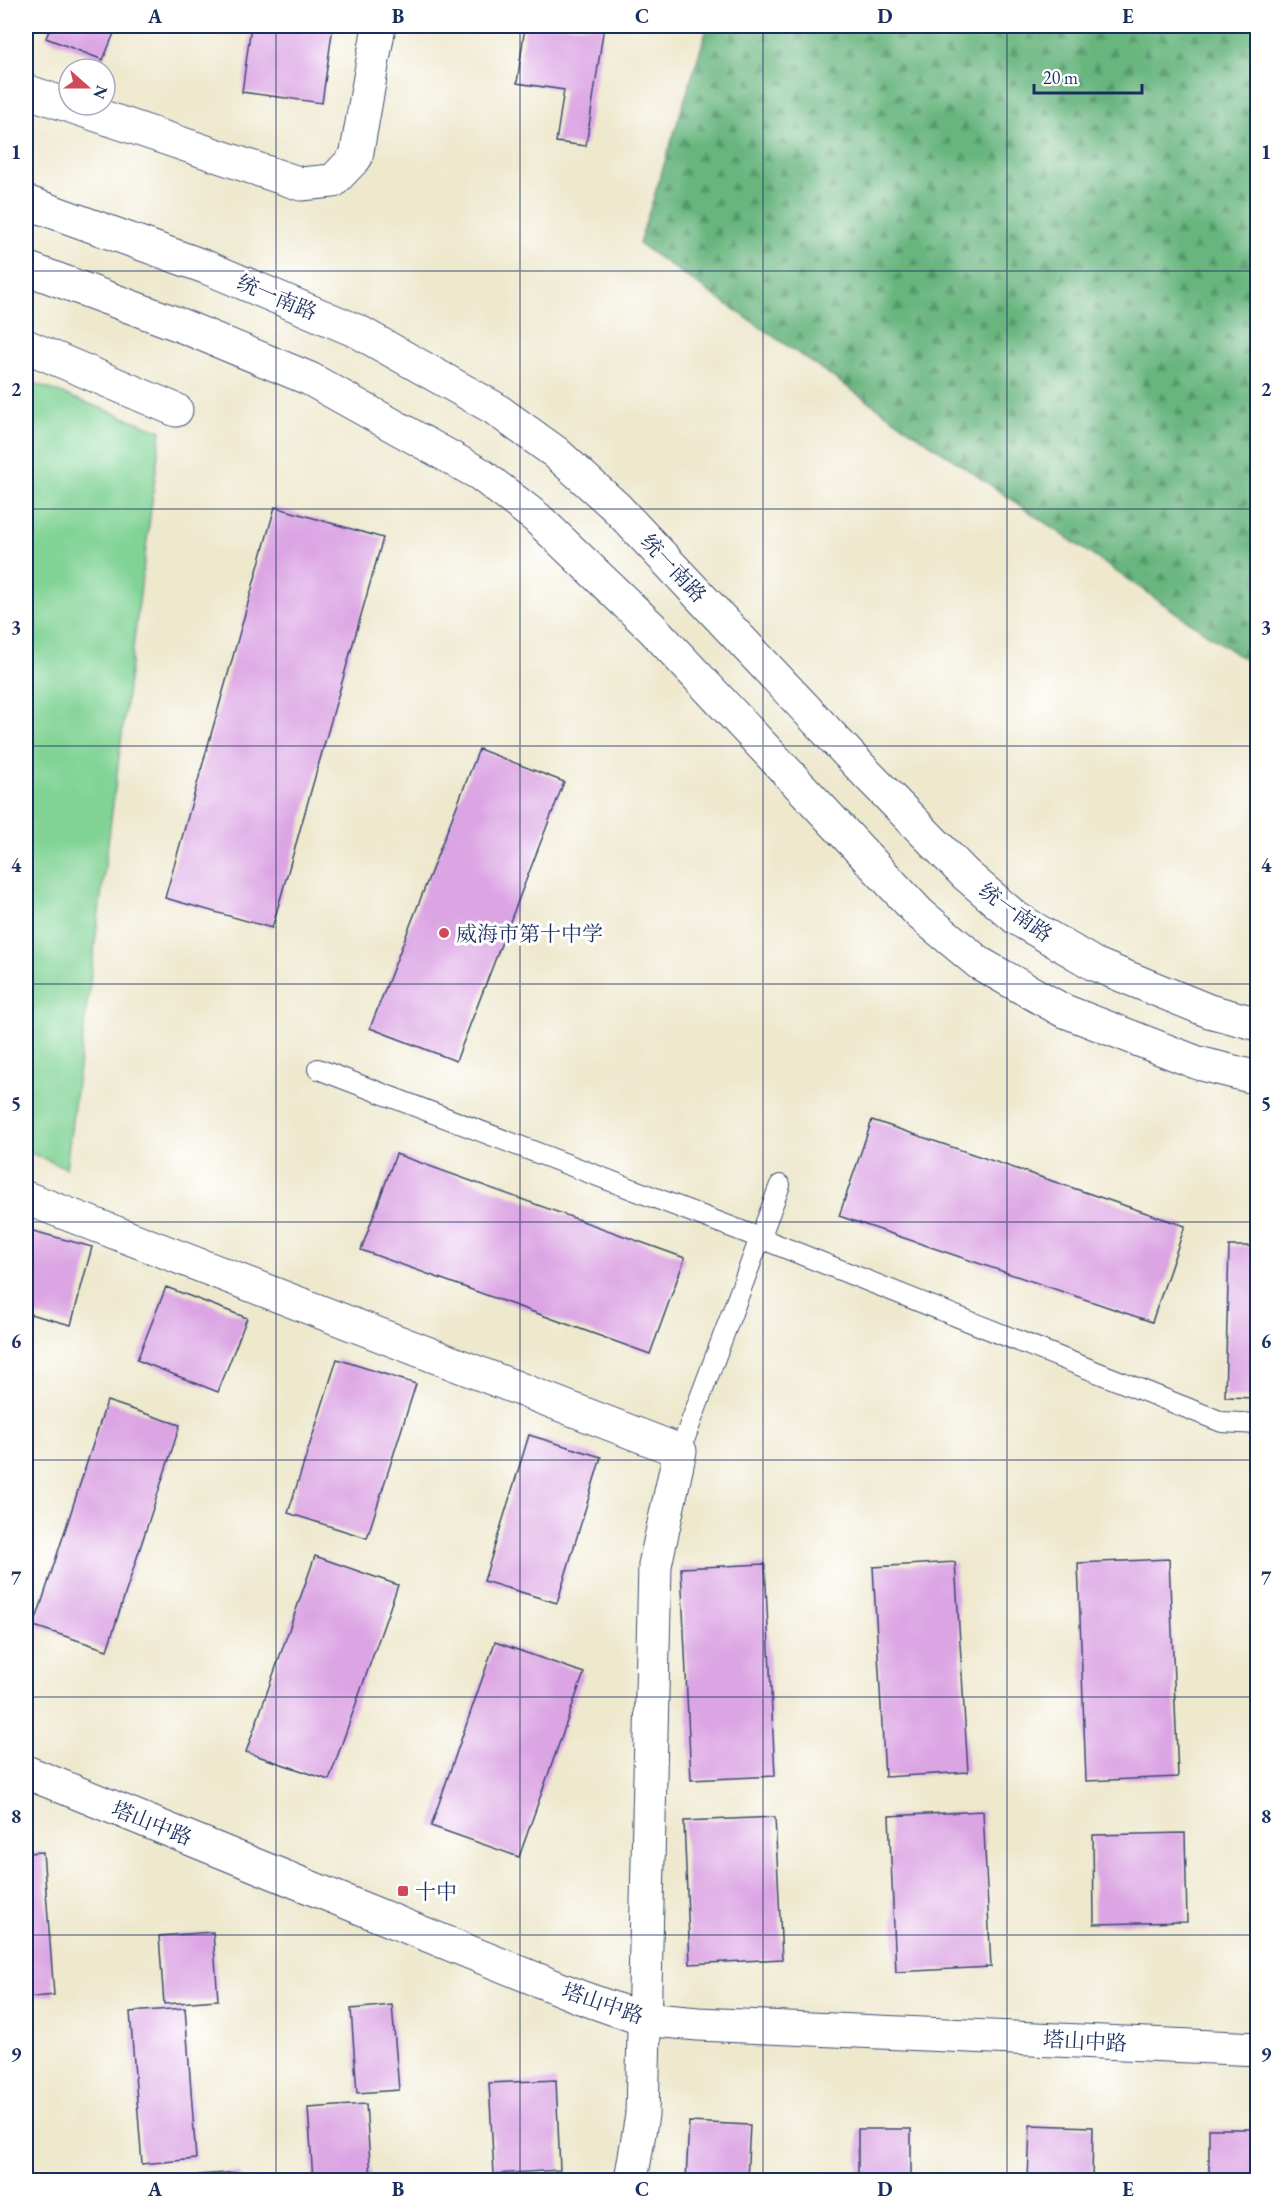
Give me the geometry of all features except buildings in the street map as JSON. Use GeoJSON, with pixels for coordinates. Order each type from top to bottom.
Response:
{"type":"FeatureCollection","features":[{"type":"Feature","properties":{"kind":"main road"},"geometry":{"type":"LineString","coordinates":[[26,92],[301,184],[333,182],[356,157],[379,26]]}},
{"type":"Feature","properties":{"kind":"main road","name":"统一南路"},"geometry":{"type":"LineString","coordinates":[[26,202],[208,268],[359,332],[494,408],[555,452],[616,507],[876,783],[965,874],[1016,918],[1094,964],[1209,1011],[1257,1024]]}},
{"type":"Feature","properties":{"kind":"main road"},"geometry":{"type":"LineString","coordinates":[[26,268],[180,325],[310,379],[480,474],[537,518],[652,628],[920,914],[979,963],[1062,1010],[1198,1063],[1257,1078]]}},
{"type":"Feature","properties":{"kind":"main road"},"geometry":{"type":"LineString","coordinates":[[26,346],[176,410]]}},
{"type":"Feature","properties":{"kind":"main road"},"geometry":{"type":"LineString","coordinates":[[26,1198],[680,1451],[655,1565],[642,2115],[631,2181]]}},
{"type":"Feature","properties":{"kind":"main road","name":"塔山中路"},"geometry":{"type":"LineString","coordinates":[[26,1772],[580,1997],[643,2019],[710,2025],[1257,2049]]}},
{"type":"Feature","properties":{"kind":"lane"},"geometry":{"type":"LineString","coordinates":[[318,1069],[760,1238],[1222,1422],[1257,1424]]}},
{"type":"Feature","properties":{"kind":"lane"},"geometry":{"type":"LineString","coordinates":[[680,1451],[780,1185]]}},
{"type":"Feature","properties":{"kind":"green space"},"geometry":{"type":"Polygon","coordinates":[[[708,26],[1257,26],[1257,668],[639,244],[708,26]]]}},
{"type":"Feature","properties":{"kind":"green space"},"geometry":{"type":"Polygon","coordinates":[[[26,380],[161,431],[66,1168],[26,1151],[26,380]]]}},
{"type":"Feature","properties":{"kind":"place","name":"威海市第十中学"},"geometry":{"type":"Point","coordinates":[444,933]}},
{"type":"Feature","properties":{"kind":"place","name":"十中"},"geometry":{"type":"Point","coordinates":[403,1891]}}]}
